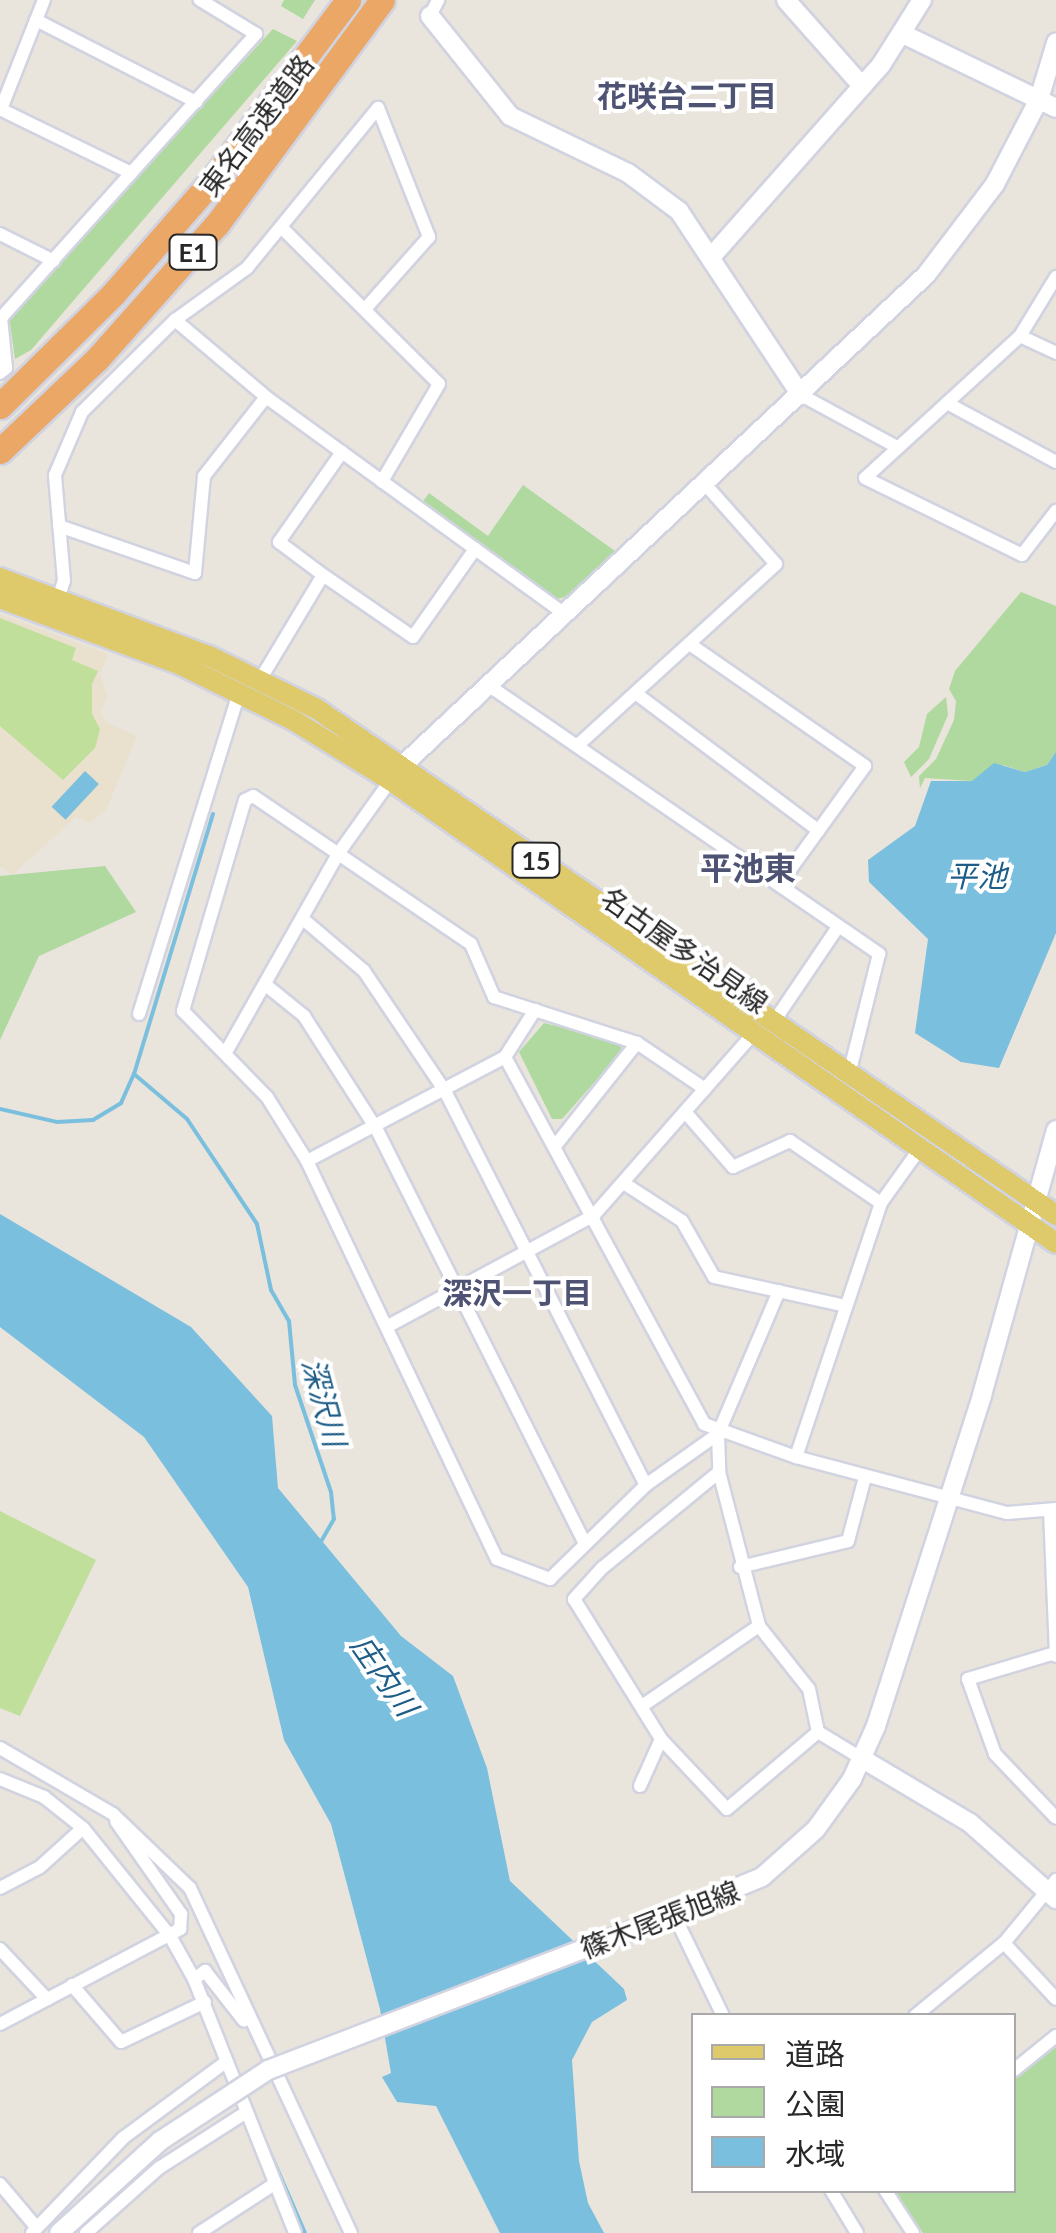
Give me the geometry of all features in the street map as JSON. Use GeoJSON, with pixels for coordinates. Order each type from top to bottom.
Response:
{"type":"FeatureCollection","features":[{"type":"Feature","properties":{"kind":"highway","name":"東名高速道路"},"geometry":{"type":"LineString","coordinates":[[0,451],[97,359],[218,224],[382,0]]}},
{"type":"Feature","properties":{"kind":"highway","name":"東名高速道路"},"geometry":{"type":"LineString","coordinates":[[0,406],[114,293],[204,191],[344,7]]}},
{"type":"Feature","properties":{"kind":"main road","name":"名古屋多治見線"},"geometry":{"type":"LineString","coordinates":[[0,578],[260,680],[764,1028],[1056,1243]]}},
{"type":"Feature","properties":{"kind":"main road","name":"名古屋多治見線"},"geometry":{"type":"LineString","coordinates":[[0,598],[239,692],[396,773]]}},
{"type":"Feature","properties":{"kind":"main road","name":"名古屋多治見線"},"geometry":{"type":"LineString","coordinates":[[764,1028],[849,1074],[1048,1209]]}},
{"type":"Feature","properties":{"kind":"street"},"geometry":{"type":"LineString","coordinates":[[44,0],[1,109],[131,173]]}},
{"type":"Feature","properties":{"kind":"street"},"geometry":{"type":"LineString","coordinates":[[0,373],[6,368],[1,318],[257,30],[200,0]]}},
{"type":"Feature","properties":{"kind":"street"},"geometry":{"type":"LineString","coordinates":[[786,0],[862,86]]}},
{"type":"Feature","properties":{"kind":"street"},"geometry":{"type":"LineString","coordinates":[[712,256],[862,86],[904,34],[922,0]]}},
{"type":"Feature","properties":{"kind":"street"},"geometry":{"type":"LineString","coordinates":[[434,8],[510,116],[654,189],[712,256],[801,395],[894,446]]}},
{"type":"Feature","properties":{"kind":"street"},"geometry":{"type":"LineString","coordinates":[[36,20],[196,102]]}},
{"type":"Feature","properties":{"kind":"street"},"geometry":{"type":"LineString","coordinates":[[904,34],[1047,104]]}},
{"type":"Feature","properties":{"kind":"street"},"geometry":{"type":"LineString","coordinates":[[226,1052],[267,986],[338,854],[396,773],[926,276],[995,184],[1047,104],[1056,43]]}},
{"type":"Feature","properties":{"kind":"street"},"geometry":{"type":"LineString","coordinates":[[58,600],[64,581],[55,476],[82,412],[175,320],[247,268],[378,108],[429,237],[366,308]]}},
{"type":"Feature","properties":{"kind":"street"},"geometry":{"type":"LineString","coordinates":[[282,228],[440,384],[382,481]]}},
{"type":"Feature","properties":{"kind":"street"},"geometry":{"type":"LineString","coordinates":[[0,234],[54,261]]}},
{"type":"Feature","properties":{"kind":"street"},"geometry":{"type":"LineString","coordinates":[[1056,277],[1020,336],[948,403],[894,446],[865,478],[1022,555],[1056,511]]}},
{"type":"Feature","properties":{"kind":"street"},"geometry":{"type":"LineString","coordinates":[[175,320],[266,397],[565,614]]}},
{"type":"Feature","properties":{"kind":"street"},"geometry":{"type":"LineString","coordinates":[[1020,336],[1056,353]]}},
{"type":"Feature","properties":{"kind":"street"},"geometry":{"type":"LineString","coordinates":[[59,526],[194,572],[204,476],[266,397]]}},
{"type":"Feature","properties":{"kind":"street"},"geometry":{"type":"LineString","coordinates":[[948,403],[1056,462]]}},
{"type":"Feature","properties":{"kind":"street"},"geometry":{"type":"LineString","coordinates":[[342,452],[278,542],[323,575],[413,637],[475,549]]}},
{"type":"Feature","properties":{"kind":"street"},"geometry":{"type":"LineString","coordinates":[[578,746],[638,695],[776,564],[705,484]]}},
{"type":"Feature","properties":{"kind":"street"},"geometry":{"type":"LineString","coordinates":[[260,680],[323,575]]}},
{"type":"Feature","properties":{"kind":"street"},"geometry":{"type":"LineString","coordinates":[[691,645],[865,766],[780,884]]}},
{"type":"Feature","properties":{"kind":"street"},"geometry":{"type":"LineString","coordinates":[[488,685],[878,954],[880,970],[849,1074]]}},
{"type":"Feature","properties":{"kind":"street"},"geometry":{"type":"LineString","coordinates":[[139,1014],[239,692]]}},
{"type":"Feature","properties":{"kind":"street"},"geometry":{"type":"LineString","coordinates":[[638,695],[819,831]]}},
{"type":"Feature","properties":{"kind":"street"},"geometry":{"type":"LineString","coordinates":[[705,1089],[637,1043],[494,997],[471,944],[253,796],[245,800],[183,1011],[266,1097],[307,1161],[390,1325],[496,1559],[550,1578],[584,1541],[646,1486],[718,1434]]}},
{"type":"Feature","properties":{"kind":"street"},"geometry":{"type":"LineString","coordinates":[[303,919],[364,971],[445,1092],[646,1486]]}},
{"type":"Feature","properties":{"kind":"street"},"geometry":{"type":"LineString","coordinates":[[390,1325],[594,1215],[764,1028],[838,927]]}},
{"type":"Feature","properties":{"kind":"street"},"geometry":{"type":"LineString","coordinates":[[267,986],[304,1016],[376,1128],[584,1541]]}},
{"type":"Feature","properties":{"kind":"street"},"geometry":{"type":"LineString","coordinates":[[307,1161],[445,1092],[505,1057],[535,1010]]}},
{"type":"Feature","properties":{"kind":"street"},"geometry":{"type":"LineString","coordinates":[[556,1146],[637,1043]]}},
{"type":"Feature","properties":{"kind":"street"},"geometry":{"type":"LineString","coordinates":[[505,1057],[704,1424],[718,1434],[796,1458],[1007,1512],[1053,1510],[1056,1654],[968,1679],[995,1754],[1056,1818]]}},
{"type":"Feature","properties":{"kind":"street"},"geometry":{"type":"LineString","coordinates":[[686,1113],[732,1167],[790,1141],[880,1203]]}},
{"type":"Feature","properties":{"kind":"street","name":"篠木尾張旭線"},"geometry":{"type":"LineString","coordinates":[[60,2233],[160,2141],[268,2070],[748,1886],[781,1863],[830,1812],[861,1758],[1034,1227],[1048,1209],[1056,1130]]}},
{"type":"Feature","properties":{"kind":"street"},"geometry":{"type":"LineString","coordinates":[[796,1458],[880,1203],[921,1147]]}},
{"type":"Feature","properties":{"kind":"street"},"geometry":{"type":"LineString","coordinates":[[626,1184],[682,1221],[714,1277],[846,1306]]}},
{"type":"Feature","properties":{"kind":"street"},"geometry":{"type":"LineString","coordinates":[[779,1291],[718,1434],[720,1472],[740,1567],[759,1626],[809,1689],[818,1732],[970,1823],[1053,1890],[1004,1943],[920,2013]]}},
{"type":"Feature","properties":{"kind":"street"},"geometry":{"type":"LineString","coordinates":[[720,1472],[574,1599],[661,1740],[727,1809],[818,1732]]}},
{"type":"Feature","properties":{"kind":"street"},"geometry":{"type":"LineString","coordinates":[[740,1567],[848,1541],[866,1477]]}},
{"type":"Feature","properties":{"kind":"street"},"geometry":{"type":"LineString","coordinates":[[642,1706],[759,1626]]}},
{"type":"Feature","properties":{"kind":"street"},"geometry":{"type":"LineString","coordinates":[[640,1786],[661,1740]]}},
{"type":"Feature","properties":{"kind":"street"},"geometry":{"type":"LineString","coordinates":[[0,1748],[113,1814],[190,1888],[255,2036],[351,2233]]}},
{"type":"Feature","properties":{"kind":"street"},"geometry":{"type":"LineString","coordinates":[[0,1778],[44,1797],[83,1828],[170,1936],[194,1978],[295,2233]]}},
{"type":"Feature","properties":{"kind":"street"},"geometry":{"type":"LineString","coordinates":[[0,2024],[180,1929],[181,1914],[113,1814]]}},
{"type":"Feature","properties":{"kind":"street"},"geometry":{"type":"LineString","coordinates":[[0,1888],[40,1867],[83,1828]]}},
{"type":"Feature","properties":{"kind":"street"},"geometry":{"type":"LineString","coordinates":[[675,1917],[722,2013]]}},
{"type":"Feature","properties":{"kind":"street"},"geometry":{"type":"LineString","coordinates":[[1004,1943],[1056,1999]]}},
{"type":"Feature","properties":{"kind":"street"},"geometry":{"type":"LineString","coordinates":[[0,1949],[47,2000]]}},
{"type":"Feature","properties":{"kind":"street"},"geometry":{"type":"LineString","coordinates":[[194,1978],[205,1970],[255,2036]]}},
{"type":"Feature","properties":{"kind":"street"},"geometry":{"type":"LineString","coordinates":[[72,1984],[121,2042],[204,2002]]}},
{"type":"Feature","properties":{"kind":"street"},"geometry":{"type":"LineString","coordinates":[[1016,2068],[1056,2036]]}},
{"type":"Feature","properties":{"kind":"street"},"geometry":{"type":"LineString","coordinates":[[0,2184],[35,2230],[124,2138],[227,2061]]}},
{"type":"Feature","properties":{"kind":"street"},"geometry":{"type":"LineString","coordinates":[[86,2233],[158,2168],[246,2114]]}},
{"type":"Feature","properties":{"kind":"street"},"geometry":{"type":"LineString","coordinates":[[200,2233],[274,2184]]}},
{"type":"Feature","properties":{"kind":"street"},"geometry":{"type":"LineString","coordinates":[[833,2193],[858,2233]]}},
{"type":"Feature","properties":{"kind":"street"},"geometry":{"type":"LineString","coordinates":[[886,2193],[913,2233]]}},
{"type":"Feature","properties":{"kind":"shaded area"},"geometry":{"type":"Polygon","coordinates":[[[0,614],[108,654],[100,674],[107,696],[101,712],[107,723],[137,736],[106,810],[90,823],[76,817],[12,875],[0,866],[0,614]]]}},
{"type":"Feature","properties":{"kind":"green space"},"geometry":{"type":"Polygon","coordinates":[[[284,0],[315,0],[303,19],[281,6],[284,0]]]}},
{"type":"Feature","properties":{"kind":"green space"},"geometry":{"type":"Polygon","coordinates":[[[273,29],[297,41],[31,350],[15,359],[9,316],[273,29]]]}},
{"type":"Feature","properties":{"kind":"green space"},"geometry":{"type":"Polygon","coordinates":[[[523,485],[615,551],[565,597],[557,599],[422,503],[429,493],[488,536],[523,485]]]}},
{"type":"Feature","properties":{"kind":"green space"},"geometry":{"type":"Polygon","coordinates":[[[1021,592],[1056,606],[1056,752],[1047,765],[1025,772],[1003,765],[972,781],[925,778],[920,788],[919,776],[936,759],[954,720],[956,701],[949,689],[955,671],[1021,592]]]}},
{"type":"Feature","properties":{"kind":"green space"},"geometry":{"type":"Polygon","coordinates":[[[0,618],[76,648],[72,660],[98,671],[92,684],[92,714],[100,729],[95,748],[63,780],[0,726],[0,618]]]}},
{"type":"Feature","properties":{"kind":"green space"},"geometry":{"type":"Polygon","coordinates":[[[946,697],[948,715],[929,759],[911,777],[904,762],[919,747],[927,714],[946,697]]]}},
{"type":"Feature","properties":{"kind":"green space"},"geometry":{"type":"Polygon","coordinates":[[[105,866],[136,912],[39,956],[0,1040],[0,876],[105,866]]]}},
{"type":"Feature","properties":{"kind":"green space"},"geometry":{"type":"Polygon","coordinates":[[[544,1023],[620,1042],[622,1051],[562,1119],[552,1119],[519,1052],[544,1023]]]}},
{"type":"Feature","properties":{"kind":"green space"},"geometry":{"type":"Polygon","coordinates":[[[0,1511],[96,1560],[20,1716],[0,1708],[0,1511]]]}},
{"type":"Feature","properties":{"kind":"green space"},"geometry":{"type":"Polygon","coordinates":[[[1056,2040],[1056,2233],[923,2233],[896,2193],[1016,2193],[1016,2072],[1056,2040]]]}},
{"type":"Feature","properties":{"kind":"water","name":"平池"},"geometry":{"type":"Polygon","coordinates":[[[1056,752],[1056,933],[999,1068],[961,1062],[915,1033],[928,939],[869,882],[868,860],[915,826],[931,781],[972,781],[994,763],[1025,772],[1047,765],[1056,752]]]}},
{"type":"Feature","properties":{"kind":"water"},"geometry":{"type":"Polygon","coordinates":[[[85,771],[99,784],[65,820],[52,807],[85,771]]]}},
{"type":"Feature","properties":{"kind":"water","name":"庄内川"},"geometry":{"type":"Polygon","coordinates":[[[0,1214],[191,1327],[272,1416],[278,1488],[401,1636],[453,1676],[487,1768],[510,1881],[624,1989],[627,2000],[592,2022],[572,2060],[579,2161],[588,2203],[604,2233],[500,2233],[436,2106],[397,2102],[382,2077],[391,2073],[380,2009],[331,1824],[284,1740],[248,1587],[144,1437],[0,1327],[0,1214]]]}},
{"type":"Feature","properties":{"kind":"waterway","name":"深沢川"},"geometry":{"type":"LineString","coordinates":[[213,814],[134,1074],[187,1119],[257,1224],[271,1290],[289,1321],[295,1385],[331,1492],[334,1519],[320,1543]]}},
{"type":"Feature","properties":{"kind":"waterway","name":"深沢川"},"geometry":{"type":"LineString","coordinates":[[0,1109],[57,1122],[93,1120],[121,1103],[134,1074]]}},
{"type":"Feature","properties":{"kind":"waterway"},"geometry":{"type":"LineString","coordinates":[[265,2141],[305,2233]]}},
{"type":"Feature","properties":{"kind":"district","name":"花咲台二丁目"},"geometry":{"type":"Point","coordinates":[687,95]}},
{"type":"Feature","properties":{"kind":"district","name":"平池東"},"geometry":{"type":"Point","coordinates":[748,868]}},
{"type":"Feature","properties":{"kind":"district","name":"深沢一丁目"},"geometry":{"type":"Point","coordinates":[517,1292]}}]}
